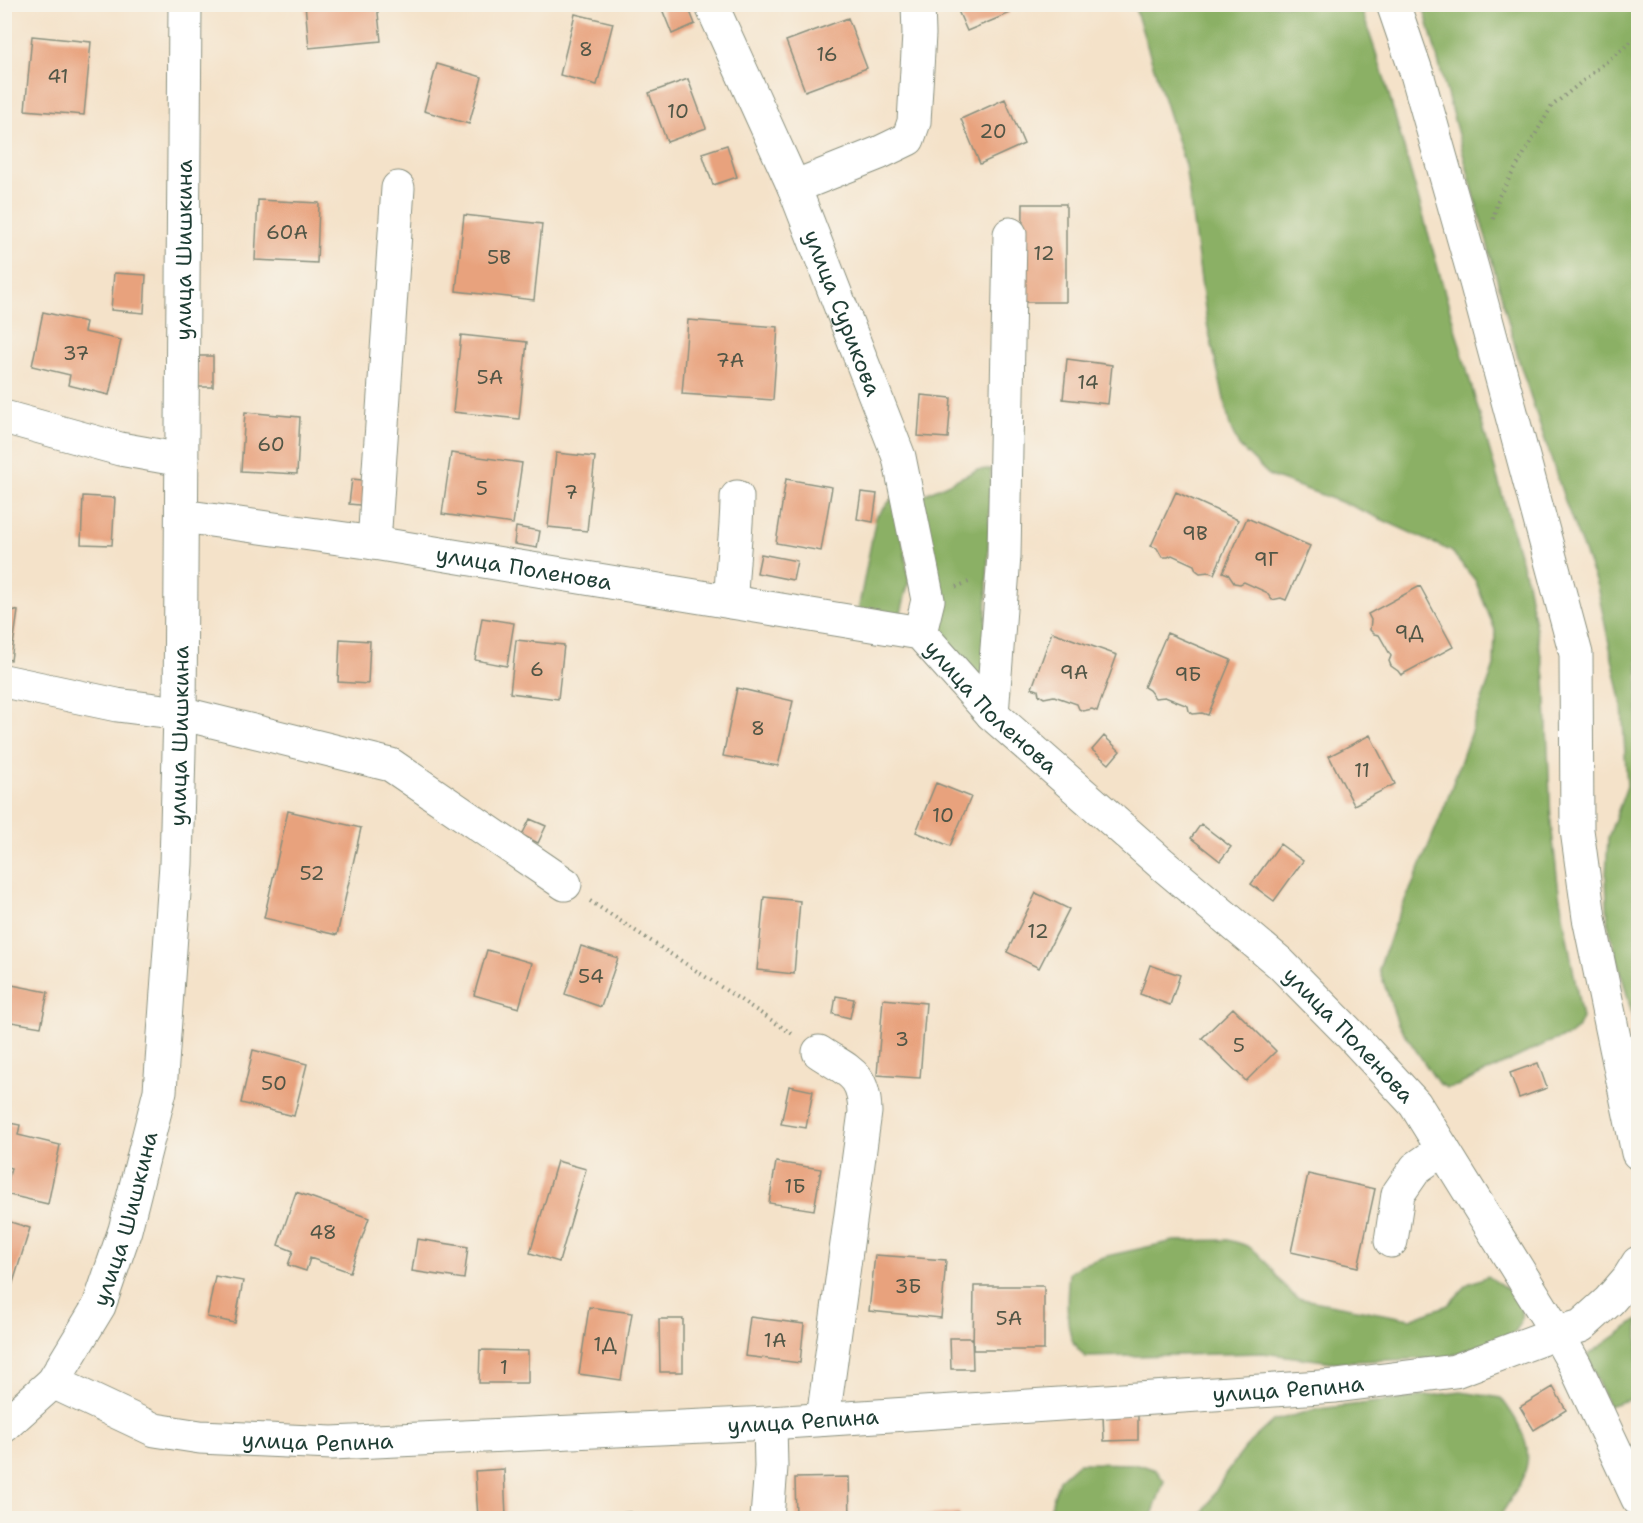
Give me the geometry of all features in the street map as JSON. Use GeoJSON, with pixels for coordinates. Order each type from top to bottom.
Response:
{"type":"FeatureCollection","features":[{"type":"Feature","properties":{"kind":"street","name":"улица Шишкина"},"geometry":{"type":"LineString","coordinates":[[4,1426],[53,1382],[99,1306],[125,1230],[160,1091],[176,864],[180,713],[185,4]]}},
{"type":"Feature","properties":{"kind":"street","name":"улица Сурикова"},"geometry":{"type":"LineString","coordinates":[[711,4],[794,188],[899,457],[928,600],[920,633]]}},
{"type":"Feature","properties":{"kind":"street"},"geometry":{"type":"LineString","coordinates":[[794,188],[908,140],[914,122],[919,34],[918,4]]}},
{"type":"Feature","properties":{"kind":"street"},"geometry":{"type":"LineString","coordinates":[[1393,4],[1416,74],[1470,260],[1576,654],[1577,830],[1589,918],[1638,1153]]}},
{"type":"Feature","properties":{"kind":"street"},"geometry":{"type":"LineString","coordinates":[[374,543],[398,188]]}},
{"type":"Feature","properties":{"kind":"street"},"geometry":{"type":"LineString","coordinates":[[992,714],[1004,556],[1010,234]]}},
{"type":"Feature","properties":{"kind":"street"},"geometry":{"type":"LineString","coordinates":[[4,417],[120,449],[182,460]]}},
{"type":"Feature","properties":{"kind":"street"},"geometry":{"type":"LineString","coordinates":[[731,602],[737,497]]}},
{"type":"Feature","properties":{"kind":"street","name":"улица Поленова"},"geometry":{"type":"LineString","coordinates":[[182,516],[374,543],[920,633],[992,714],[1161,863],[1280,963],[1415,1104],[1557,1333],[1575,1365],[1638,1499]]}},
{"type":"Feature","properties":{"kind":"street"},"geometry":{"type":"LineString","coordinates":[[4,681],[117,705],[180,713],[391,765],[565,884]]}},
{"type":"Feature","properties":{"kind":"street"},"geometry":{"type":"LineString","coordinates":[[819,1052],[857,1077],[864,1095],[865,1112],[823,1419]]}},
{"type":"Feature","properties":{"kind":"street"},"geometry":{"type":"LineString","coordinates":[[1391,1241],[1398,1194],[1416,1168],[1443,1149]]}},
{"type":"Feature","properties":{"kind":"street","name":"улица Репина"},"geometry":{"type":"LineString","coordinates":[[53,1382],[155,1430],[200,1437],[332,1443],[770,1423],[1336,1386],[1455,1371],[1581,1326],[1609,1301],[1638,1263]]}},
{"type":"Feature","properties":{"kind":"street"},"geometry":{"type":"LineString","coordinates":[[767,1518],[771,1467],[770,1423]]}},
{"type":"Feature","properties":{"kind":"path"},"geometry":{"type":"LineString","coordinates":[[1491,228],[1499,196],[1552,106],[1638,36]]}},
{"type":"Feature","properties":{"kind":"path"},"geometry":{"type":"LineString","coordinates":[[565,884],[819,1052]]}},
{"type":"Feature","properties":{"kind":"green space"},"geometry":{"type":"Polygon","coordinates":[[[1134,5],[1360,5],[1383,74],[1527,582],[1545,677],[1551,823],[1559,893],[1582,1018],[1577,1029],[1568,1036],[1547,1043],[1457,1086],[1447,1088],[1438,1083],[1398,1024],[1379,969],[1394,925],[1446,803],[1494,666],[1495,630],[1475,580],[1451,551],[1352,506],[1270,476],[1239,446],[1230,426],[1207,323],[1185,165],[1134,5]]]}},
{"type":"Feature","properties":{"kind":"green space"},"geometry":{"type":"Polygon","coordinates":[[[1423,5],[1638,5],[1638,1036],[1608,924],[1606,876],[1608,838],[1627,786],[1622,705],[1597,586],[1566,504],[1519,361],[1423,5]]]}},
{"type":"Feature","properties":{"kind":"green space"},"geometry":{"type":"Polygon","coordinates":[[[991,469],[984,680],[950,665],[935,604],[917,498],[977,470],[991,469]]]}},
{"type":"Feature","properties":{"kind":"green space"},"geometry":{"type":"Polygon","coordinates":[[[896,494],[909,580],[901,613],[857,616],[876,517],[896,494]]]}},
{"type":"Feature","properties":{"kind":"green space"},"geometry":{"type":"Polygon","coordinates":[[[1228,1240],[1246,1245],[1258,1253],[1284,1286],[1297,1298],[1410,1319],[1448,1305],[1468,1284],[1488,1276],[1517,1299],[1521,1309],[1521,1320],[1512,1334],[1444,1358],[1333,1362],[1263,1353],[1086,1357],[1074,1344],[1070,1335],[1068,1318],[1069,1273],[1081,1265],[1107,1256],[1174,1241],[1228,1240]]]}},
{"type":"Feature","properties":{"kind":"green space"},"geometry":{"type":"Polygon","coordinates":[[[1638,1320],[1638,1397],[1608,1406],[1587,1356],[1638,1320]]]}},
{"type":"Feature","properties":{"kind":"green space"},"geometry":{"type":"Polygon","coordinates":[[[1461,1392],[1501,1398],[1524,1437],[1528,1454],[1523,1477],[1499,1518],[1200,1518],[1225,1475],[1249,1443],[1273,1421],[1318,1409],[1461,1392]]]}},
{"type":"Feature","properties":{"kind":"green space"},"geometry":{"type":"Polygon","coordinates":[[[1078,1463],[1138,1464],[1156,1470],[1164,1481],[1151,1518],[1047,1518],[1059,1480],[1078,1463]]]}},
{"type":"Feature","properties":{"kind":"building"},"geometry":{"type":"Polygon","coordinates":[[[305,4],[377,4],[381,41],[309,48],[305,4]]]}},
{"type":"Feature","properties":{"kind":"building"},"geometry":{"type":"Polygon","coordinates":[[[672,4],[687,4],[695,24],[672,34],[662,9],[672,4]]]}},
{"type":"Feature","properties":{"kind":"building"},"geometry":{"type":"Polygon","coordinates":[[[955,4],[1006,4],[1010,13],[967,31],[955,4]]]}},
{"type":"Feature","properties":{"kind":"building"},"geometry":{"type":"Polygon","coordinates":[[[575,14],[613,23],[597,85],[560,75],[575,14]]]}},
{"type":"Feature","properties":{"kind":"building"},"geometry":{"type":"Polygon","coordinates":[[[848,18],[867,68],[805,91],[786,41],[848,18]]]}},
{"type":"Feature","properties":{"kind":"building"},"geometry":{"type":"Polygon","coordinates":[[[32,36],[91,42],[84,115],[25,110],[32,36]]]}},
{"type":"Feature","properties":{"kind":"building"},"geometry":{"type":"Polygon","coordinates":[[[437,64],[482,77],[469,124],[424,111],[437,64]]]}},
{"type":"Feature","properties":{"kind":"building"},"geometry":{"type":"Polygon","coordinates":[[[688,79],[706,128],[667,142],[649,93],[688,79]]]}},
{"type":"Feature","properties":{"kind":"building"},"geometry":{"type":"Polygon","coordinates":[[[1005,99],[1024,144],[980,164],[961,119],[1005,99]]]}},
{"type":"Feature","properties":{"kind":"building"},"geometry":{"type":"Polygon","coordinates":[[[727,145],[737,177],[713,185],[702,153],[727,145]]]}},
{"type":"Feature","properties":{"kind":"building"},"geometry":{"type":"Polygon","coordinates":[[[258,200],[319,203],[317,263],[255,260],[258,200]]]}},
{"type":"Feature","properties":{"kind":"building"},"geometry":{"type":"Polygon","coordinates":[[[1023,204],[1066,204],[1066,302],[1022,302],[1023,204]]]}},
{"type":"Feature","properties":{"kind":"building"},"geometry":{"type":"Polygon","coordinates":[[[464,215],[542,224],[534,300],[456,291],[464,215]]]}},
{"type":"Feature","properties":{"kind":"building"},"geometry":{"type":"Polygon","coordinates":[[[114,273],[146,275],[144,313],[111,310],[114,273]]]}},
{"type":"Feature","properties":{"kind":"building"},"geometry":{"type":"Polygon","coordinates":[[[43,312],[86,322],[84,332],[121,340],[109,395],[68,385],[70,375],[32,366],[43,312]]]}},
{"type":"Feature","properties":{"kind":"building"},"geometry":{"type":"Polygon","coordinates":[[[688,320],[778,327],[773,400],[682,394],[688,320]]]}},
{"type":"Feature","properties":{"kind":"building"},"geometry":{"type":"Polygon","coordinates":[[[461,335],[527,342],[519,419],[453,412],[461,335]]]}},
{"type":"Feature","properties":{"kind":"building"},"geometry":{"type":"Polygon","coordinates":[[[198,356],[213,356],[213,387],[198,387],[198,356]]]}},
{"type":"Feature","properties":{"kind":"building"},"geometry":{"type":"Polygon","coordinates":[[[1067,359],[1112,365],[1108,404],[1063,399],[1067,359]]]}},
{"type":"Feature","properties":{"kind":"building"},"geometry":{"type":"Polygon","coordinates":[[[921,395],[951,398],[948,438],[918,436],[921,395]]]}},
{"type":"Feature","properties":{"kind":"building"},"geometry":{"type":"Polygon","coordinates":[[[245,412],[300,417],[297,474],[241,471],[245,412]]]}},
{"type":"Feature","properties":{"kind":"building"},"geometry":{"type":"Polygon","coordinates":[[[451,453],[522,463],[513,524],[442,514],[451,453]]]}},
{"type":"Feature","properties":{"kind":"building"},"geometry":{"type":"Polygon","coordinates":[[[556,453],[595,457],[587,531],[548,527],[556,453]]]}},
{"type":"Feature","properties":{"kind":"building"},"geometry":{"type":"Polygon","coordinates":[[[352,479],[372,481],[370,506],[349,504],[352,479]]]}},
{"type":"Feature","properties":{"kind":"building"},"geometry":{"type":"Polygon","coordinates":[[[786,479],[832,487],[821,551],[776,543],[786,479]]]}},
{"type":"Feature","properties":{"kind":"building"},"geometry":{"type":"Polygon","coordinates":[[[861,492],[877,494],[873,522],[857,519],[861,492]]]}},
{"type":"Feature","properties":{"kind":"building"},"geometry":{"type":"Polygon","coordinates":[[[1176,492],[1238,520],[1214,574],[1200,573],[1194,565],[1172,555],[1162,557],[1157,548],[1151,546],[1176,492]]]}},
{"type":"Feature","properties":{"kind":"building"},"geometry":{"type":"Polygon","coordinates":[[[83,496],[115,498],[112,545],[81,544],[83,496]]]}},
{"type":"Feature","properties":{"kind":"building"},"geometry":{"type":"Polygon","coordinates":[[[1247,518],[1310,546],[1286,600],[1281,598],[1272,600],[1266,592],[1244,582],[1234,583],[1228,574],[1223,572],[1247,518]]]}},
{"type":"Feature","properties":{"kind":"building"},"geometry":{"type":"Polygon","coordinates":[[[516,527],[540,531],[537,548],[514,544],[516,527]]]}},
{"type":"Feature","properties":{"kind":"building"},"geometry":{"type":"Polygon","coordinates":[[[761,554],[797,561],[793,580],[757,573],[761,554]]]}},
{"type":"Feature","properties":{"kind":"building"},"geometry":{"type":"Polygon","coordinates":[[[1420,586],[1453,647],[1401,675],[1391,666],[1389,661],[1391,656],[1379,635],[1370,630],[1371,620],[1368,614],[1420,586]]]}},
{"type":"Feature","properties":{"kind":"building"},"geometry":{"type":"Polygon","coordinates":[[[4,609],[18,611],[11,660],[4,659],[4,609]]]}},
{"type":"Feature","properties":{"kind":"building"},"geometry":{"type":"Polygon","coordinates":[[[482,618],[514,623],[507,666],[475,660],[482,618]]]}},
{"type":"Feature","properties":{"kind":"building"},"geometry":{"type":"Polygon","coordinates":[[[1052,632],[1117,655],[1097,711],[1092,709],[1083,711],[1077,704],[1054,696],[1044,698],[1039,695],[1038,690],[1032,688],[1052,632]]]}},
{"type":"Feature","properties":{"kind":"building"},"geometry":{"type":"Polygon","coordinates":[[[1167,633],[1231,660],[1208,715],[1193,714],[1189,711],[1188,706],[1165,697],[1155,698],[1144,687],[1167,633]]]}},
{"type":"Feature","properties":{"kind":"building"},"geometry":{"type":"Polygon","coordinates":[[[340,639],[370,641],[368,684],[338,682],[340,639]]]}},
{"type":"Feature","properties":{"kind":"building"},"geometry":{"type":"Polygon","coordinates":[[[516,640],[564,645],[558,699],[510,693],[516,640]]]}},
{"type":"Feature","properties":{"kind":"building"},"geometry":{"type":"Polygon","coordinates":[[[737,688],[793,701],[778,766],[723,756],[737,688]]]}},
{"type":"Feature","properties":{"kind":"building"},"geometry":{"type":"Polygon","coordinates":[[[1370,735],[1395,784],[1354,805],[1329,756],[1370,735]]]}},
{"type":"Feature","properties":{"kind":"building"},"geometry":{"type":"Polygon","coordinates":[[[1104,736],[1120,751],[1109,764],[1092,750],[1104,736]]]}},
{"type":"Feature","properties":{"kind":"building"},"geometry":{"type":"Polygon","coordinates":[[[936,783],[971,797],[950,846],[916,832],[936,783]]]}},
{"type":"Feature","properties":{"kind":"building"},"geometry":{"type":"Polygon","coordinates":[[[288,811],[361,828],[337,935],[264,918],[288,811]]]}},
{"type":"Feature","properties":{"kind":"building"},"geometry":{"type":"Polygon","coordinates":[[[530,819],[546,826],[538,843],[522,835],[530,819]]]}},
{"type":"Feature","properties":{"kind":"building"},"geometry":{"type":"Polygon","coordinates":[[[1201,824],[1231,847],[1220,861],[1191,838],[1201,824]]]}},
{"type":"Feature","properties":{"kind":"building"},"geometry":{"type":"Polygon","coordinates":[[[1280,844],[1303,861],[1274,901],[1251,884],[1280,844]]]}},
{"type":"Feature","properties":{"kind":"building"},"geometry":{"type":"Polygon","coordinates":[[[1036,893],[1069,909],[1039,968],[1007,952],[1036,893]]]}},
{"type":"Feature","properties":{"kind":"building"},"geometry":{"type":"Polygon","coordinates":[[[764,897],[800,901],[794,974],[757,970],[764,897]]]}},
{"type":"Feature","properties":{"kind":"building"},"geometry":{"type":"Polygon","coordinates":[[[581,946],[618,958],[601,1007],[565,994],[581,946]]]}},
{"type":"Feature","properties":{"kind":"building"},"geometry":{"type":"Polygon","coordinates":[[[487,950],[532,963],[519,1008],[474,995],[487,950]]]}},
{"type":"Feature","properties":{"kind":"building"},"geometry":{"type":"Polygon","coordinates":[[[1150,965],[1180,975],[1170,1005],[1140,994],[1150,965]]]}},
{"type":"Feature","properties":{"kind":"building"},"geometry":{"type":"Polygon","coordinates":[[[12,985],[48,992],[41,1027],[5,1021],[12,985]]]}},
{"type":"Feature","properties":{"kind":"building"},"geometry":{"type":"Polygon","coordinates":[[[836,996],[854,999],[850,1018],[833,1014],[836,996]]]}},
{"type":"Feature","properties":{"kind":"building"},"geometry":{"type":"Polygon","coordinates":[[[883,999],[926,1003],[920,1078],[877,1075],[883,999]]]}},
{"type":"Feature","properties":{"kind":"building"},"geometry":{"type":"Polygon","coordinates":[[[1233,1008],[1276,1051],[1246,1081],[1202,1038],[1233,1008]]]}},
{"type":"Feature","properties":{"kind":"building"},"geometry":{"type":"Polygon","coordinates":[[[253,1050],[307,1064],[294,1116],[241,1103],[253,1050]]]}},
{"type":"Feature","properties":{"kind":"building"},"geometry":{"type":"Polygon","coordinates":[[[1538,1063],[1547,1088],[1519,1098],[1510,1073],[1538,1063]]]}},
{"type":"Feature","properties":{"kind":"building"},"geometry":{"type":"Polygon","coordinates":[[[789,1086],[813,1091],[806,1128],[781,1124],[789,1086]]]}},
{"type":"Feature","properties":{"kind":"building"},"geometry":{"type":"Polygon","coordinates":[[[4,1122],[20,1125],[18,1135],[60,1145],[48,1204],[5,1194],[11,1168],[4,1166],[4,1122]]]}},
{"type":"Feature","properties":{"kind":"building"},"geometry":{"type":"Polygon","coordinates":[[[557,1161],[586,1169],[559,1262],[530,1253],[557,1161]]]}},
{"type":"Feature","properties":{"kind":"building"},"geometry":{"type":"Polygon","coordinates":[[[776,1162],[821,1169],[814,1210],[769,1203],[776,1162]]]}},
{"type":"Feature","properties":{"kind":"building"},"geometry":{"type":"Polygon","coordinates":[[[1308,1174],[1375,1189],[1358,1267],[1291,1252],[1308,1174]]]}},
{"type":"Feature","properties":{"kind":"building"},"geometry":{"type":"Polygon","coordinates":[[[296,1192],[369,1218],[350,1272],[310,1258],[306,1271],[288,1265],[293,1251],[278,1245],[296,1192]]]}},
{"type":"Feature","properties":{"kind":"building"},"geometry":{"type":"Polygon","coordinates":[[[4,1220],[30,1228],[12,1286],[4,1283],[4,1220]]]}},
{"type":"Feature","properties":{"kind":"building"},"geometry":{"type":"Polygon","coordinates":[[[417,1239],[468,1247],[464,1279],[412,1271],[417,1239]]]}},
{"type":"Feature","properties":{"kind":"building"},"geometry":{"type":"Polygon","coordinates":[[[875,1255],[946,1260],[941,1318],[869,1311],[875,1255]]]}},
{"type":"Feature","properties":{"kind":"building"},"geometry":{"type":"Polygon","coordinates":[[[215,1276],[243,1281],[235,1323],[207,1317],[215,1276]]]}},
{"type":"Feature","properties":{"kind":"building"},"geometry":{"type":"Polygon","coordinates":[[[974,1286],[1044,1286],[1044,1350],[973,1350],[974,1286]]]}},
{"type":"Feature","properties":{"kind":"building"},"geometry":{"type":"Polygon","coordinates":[[[589,1307],[632,1313],[621,1380],[579,1374],[589,1307]]]}},
{"type":"Feature","properties":{"kind":"building"},"geometry":{"type":"Polygon","coordinates":[[[750,1317],[804,1324],[800,1363],[745,1356],[750,1317]]]}},
{"type":"Feature","properties":{"kind":"building"},"geometry":{"type":"Polygon","coordinates":[[[659,1319],[683,1319],[683,1372],[660,1372],[659,1319]]]}},
{"type":"Feature","properties":{"kind":"building"},"geometry":{"type":"Polygon","coordinates":[[[950,1338],[972,1338],[973,1369],[951,1369],[950,1338]]]}},
{"type":"Feature","properties":{"kind":"building"},"geometry":{"type":"Polygon","coordinates":[[[480,1350],[528,1351],[528,1383],[479,1383],[480,1350]]]}},
{"type":"Feature","properties":{"kind":"building"},"geometry":{"type":"Polygon","coordinates":[[[1553,1387],[1566,1410],[1534,1430],[1520,1407],[1553,1387]]]}},
{"type":"Feature","properties":{"kind":"building"},"geometry":{"type":"Polygon","coordinates":[[[1138,1414],[1138,1440],[1104,1441],[1103,1415],[1138,1414]]]}},
{"type":"Feature","properties":{"kind":"building"},"geometry":{"type":"Polygon","coordinates":[[[504,1469],[506,1518],[478,1518],[475,1471],[504,1469]]]}},
{"type":"Feature","properties":{"kind":"building"},"geometry":{"type":"Polygon","coordinates":[[[849,1477],[850,1518],[796,1518],[795,1478],[849,1477]]]}},
{"type":"Feature","properties":{"kind":"building"},"geometry":{"type":"Polygon","coordinates":[[[630,1512],[631,1518],[580,1518],[580,1517],[630,1512]]]}},
{"type":"Feature","properties":{"kind":"building"},"geometry":{"type":"Polygon","coordinates":[[[959,1512],[960,1518],[922,1518],[922,1516],[959,1512]]]}}]}
